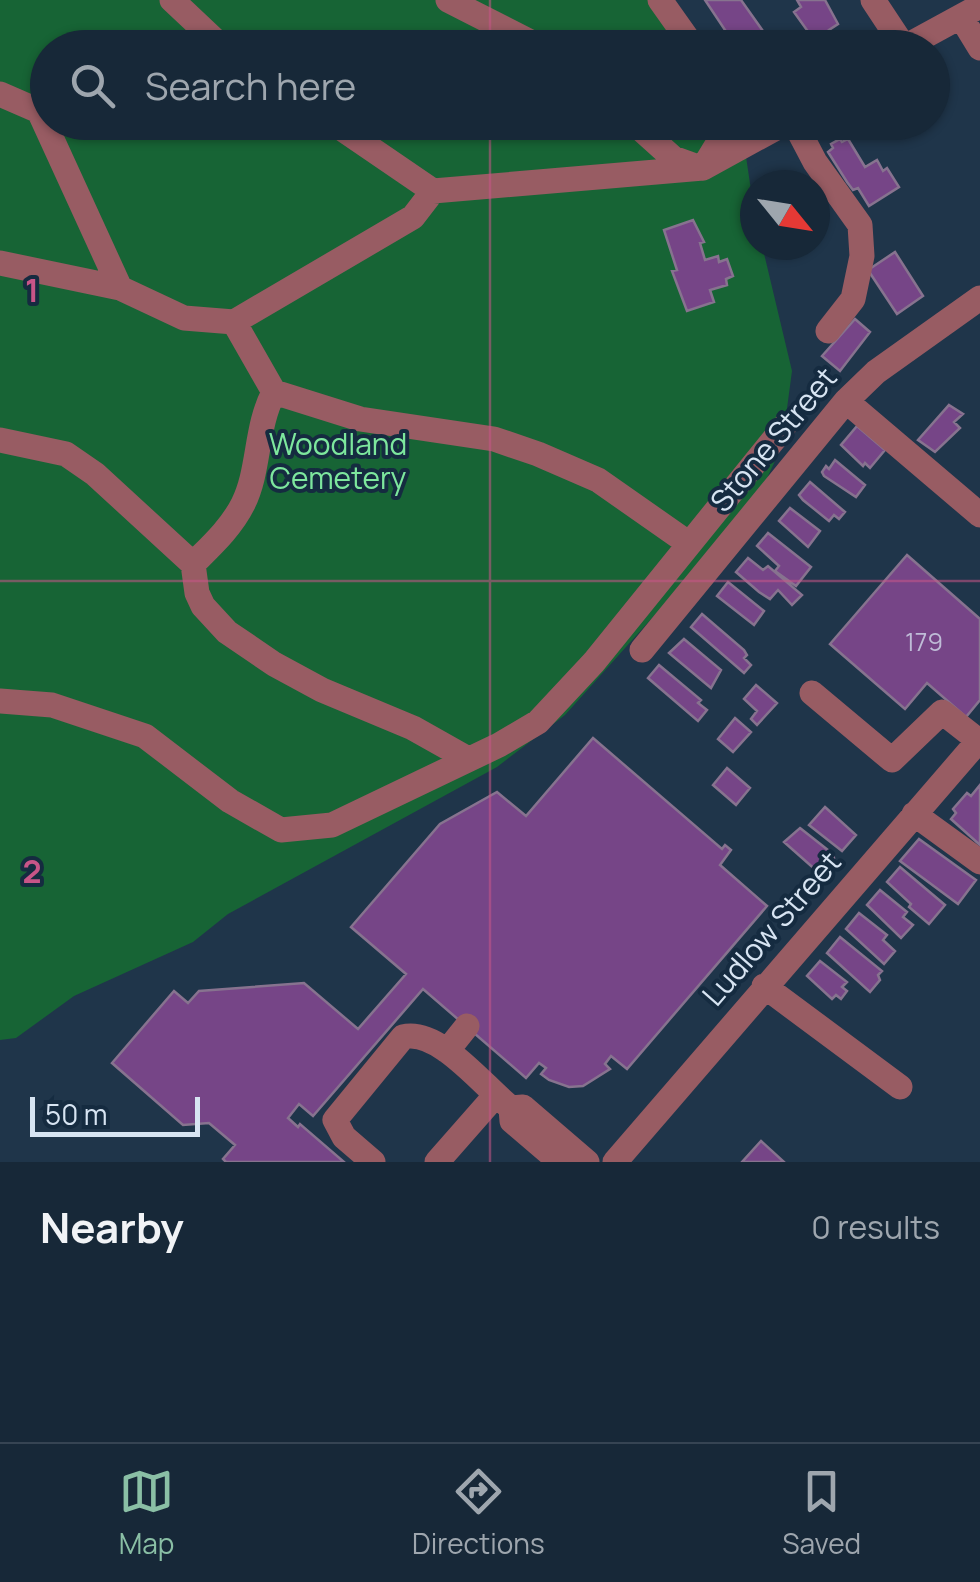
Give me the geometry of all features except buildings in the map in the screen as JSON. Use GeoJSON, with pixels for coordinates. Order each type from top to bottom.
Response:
{"type":"FeatureCollection","features":[{"type":"Feature","properties":{"kind":"street"},"geometry":{"type":"LineString","coordinates":[[172,0],[204,30]]}},
{"type":"Feature","properties":{"kind":"street"},"geometry":{"type":"LineString","coordinates":[[448,0],[507,30]]}},
{"type":"Feature","properties":{"kind":"street"},"geometry":{"type":"LineString","coordinates":[[660,0],[681,30]]}},
{"type":"Feature","properties":{"kind":"street"},"geometry":{"type":"LineString","coordinates":[[873,0],[893,30]]}},
{"type":"Feature","properties":{"kind":"street"},"geometry":{"type":"LineString","coordinates":[[935,30],[970,11],[980,48]]}},
{"type":"Feature","properties":{"kind":"street"},"geometry":{"type":"LineString","coordinates":[[0,94],[30,107]]}},
{"type":"Feature","properties":{"kind":"street"},"geometry":{"type":"LineString","coordinates":[[52,140],[120,288]]}},
{"type":"Feature","properties":{"kind":"street"},"geometry":{"type":"LineString","coordinates":[[358,140],[433,191],[702,168],[756,140]]}},
{"type":"Feature","properties":{"kind":"street"},"geometry":{"type":"LineString","coordinates":[[652,140],[673,158],[702,168]]}},
{"type":"Feature","properties":{"kind":"street"},"geometry":{"type":"LineString","coordinates":[[702,168],[720,140]]}},
{"type":"Feature","properties":{"kind":"street"},"geometry":{"type":"LineString","coordinates":[[802,140],[860,225],[862,256],[852,298],[828,332]]}},
{"type":"Feature","properties":{"kind":"street"},"geometry":{"type":"LineString","coordinates":[[0,264],[120,288],[184,318],[234,322],[413,217],[433,191]]}},
{"type":"Feature","properties":{"kind":"street","name":"Stone Street"},"geometry":{"type":"LineString","coordinates":[[642,650],[846,401],[876,372],[980,298]]}},
{"type":"Feature","properties":{"kind":"street"},"geometry":{"type":"LineString","coordinates":[[234,322],[274,392],[360,419],[494,439],[538,454],[598,480],[688,542]]}},
{"type":"Feature","properties":{"kind":"street"},"geometry":{"type":"LineString","coordinates":[[192,564],[224,533],[243,503],[265,410],[274,392]]}},
{"type":"Feature","properties":{"kind":"street"},"geometry":{"type":"LineString","coordinates":[[846,401],[980,515]]}},
{"type":"Feature","properties":{"kind":"street"},"geometry":{"type":"LineString","coordinates":[[0,701],[52,704],[145,736],[230,801],[281,830],[332,825],[538,722],[594,662],[784,427]]}},
{"type":"Feature","properties":{"kind":"street"},"geometry":{"type":"LineString","coordinates":[[0,440],[66,454],[95,474],[192,564],[203,606],[227,632],[274,664],[322,690],[413,728],[468,758]]}},
{"type":"Feature","properties":{"kind":"street"},"geometry":{"type":"LineString","coordinates":[[812,693],[892,760],[942,712],[980,740]]}},
{"type":"Feature","properties":{"kind":"street","name":"Ludlow Street"},"geometry":{"type":"LineString","coordinates":[[614,1162],[980,740]]}},
{"type":"Feature","properties":{"kind":"street"},"geometry":{"type":"LineString","coordinates":[[914,814],[980,862]]}},
{"type":"Feature","properties":{"kind":"street"},"geometry":{"type":"LineString","coordinates":[[764,986],[900,1087]]}},
{"type":"Feature","properties":{"kind":"street"},"geometry":{"type":"LineString","coordinates":[[447,1051],[466,1026]]}},
{"type":"Feature","properties":{"kind":"street"},"geometry":{"type":"LineString","coordinates":[[372,1162],[344,1137],[335,1120],[404,1038],[415,1034],[447,1051],[503,1102],[512,1121],[560,1162]]}},
{"type":"Feature","properties":{"kind":"street"},"geometry":{"type":"LineString","coordinates":[[437,1162],[503,1102]]}},
{"type":"Feature","properties":{"kind":"street"},"geometry":{"type":"LineString","coordinates":[[503,1102],[524,1107],[587,1162]]}},
{"type":"Feature","properties":{"kind":"green space","name":"Woodland Cemetery"},"geometry":{"type":"Polygon","coordinates":[[[0,0],[673,0],[691,30],[30,30],[30,140],[744,140],[748,170],[740,170],[740,260],[766,260],[792,371],[782,446],[756,502],[565,715],[497,767],[228,914],[193,942],[74,996],[16,1038],[0,1040],[0,0]]]}}]}
